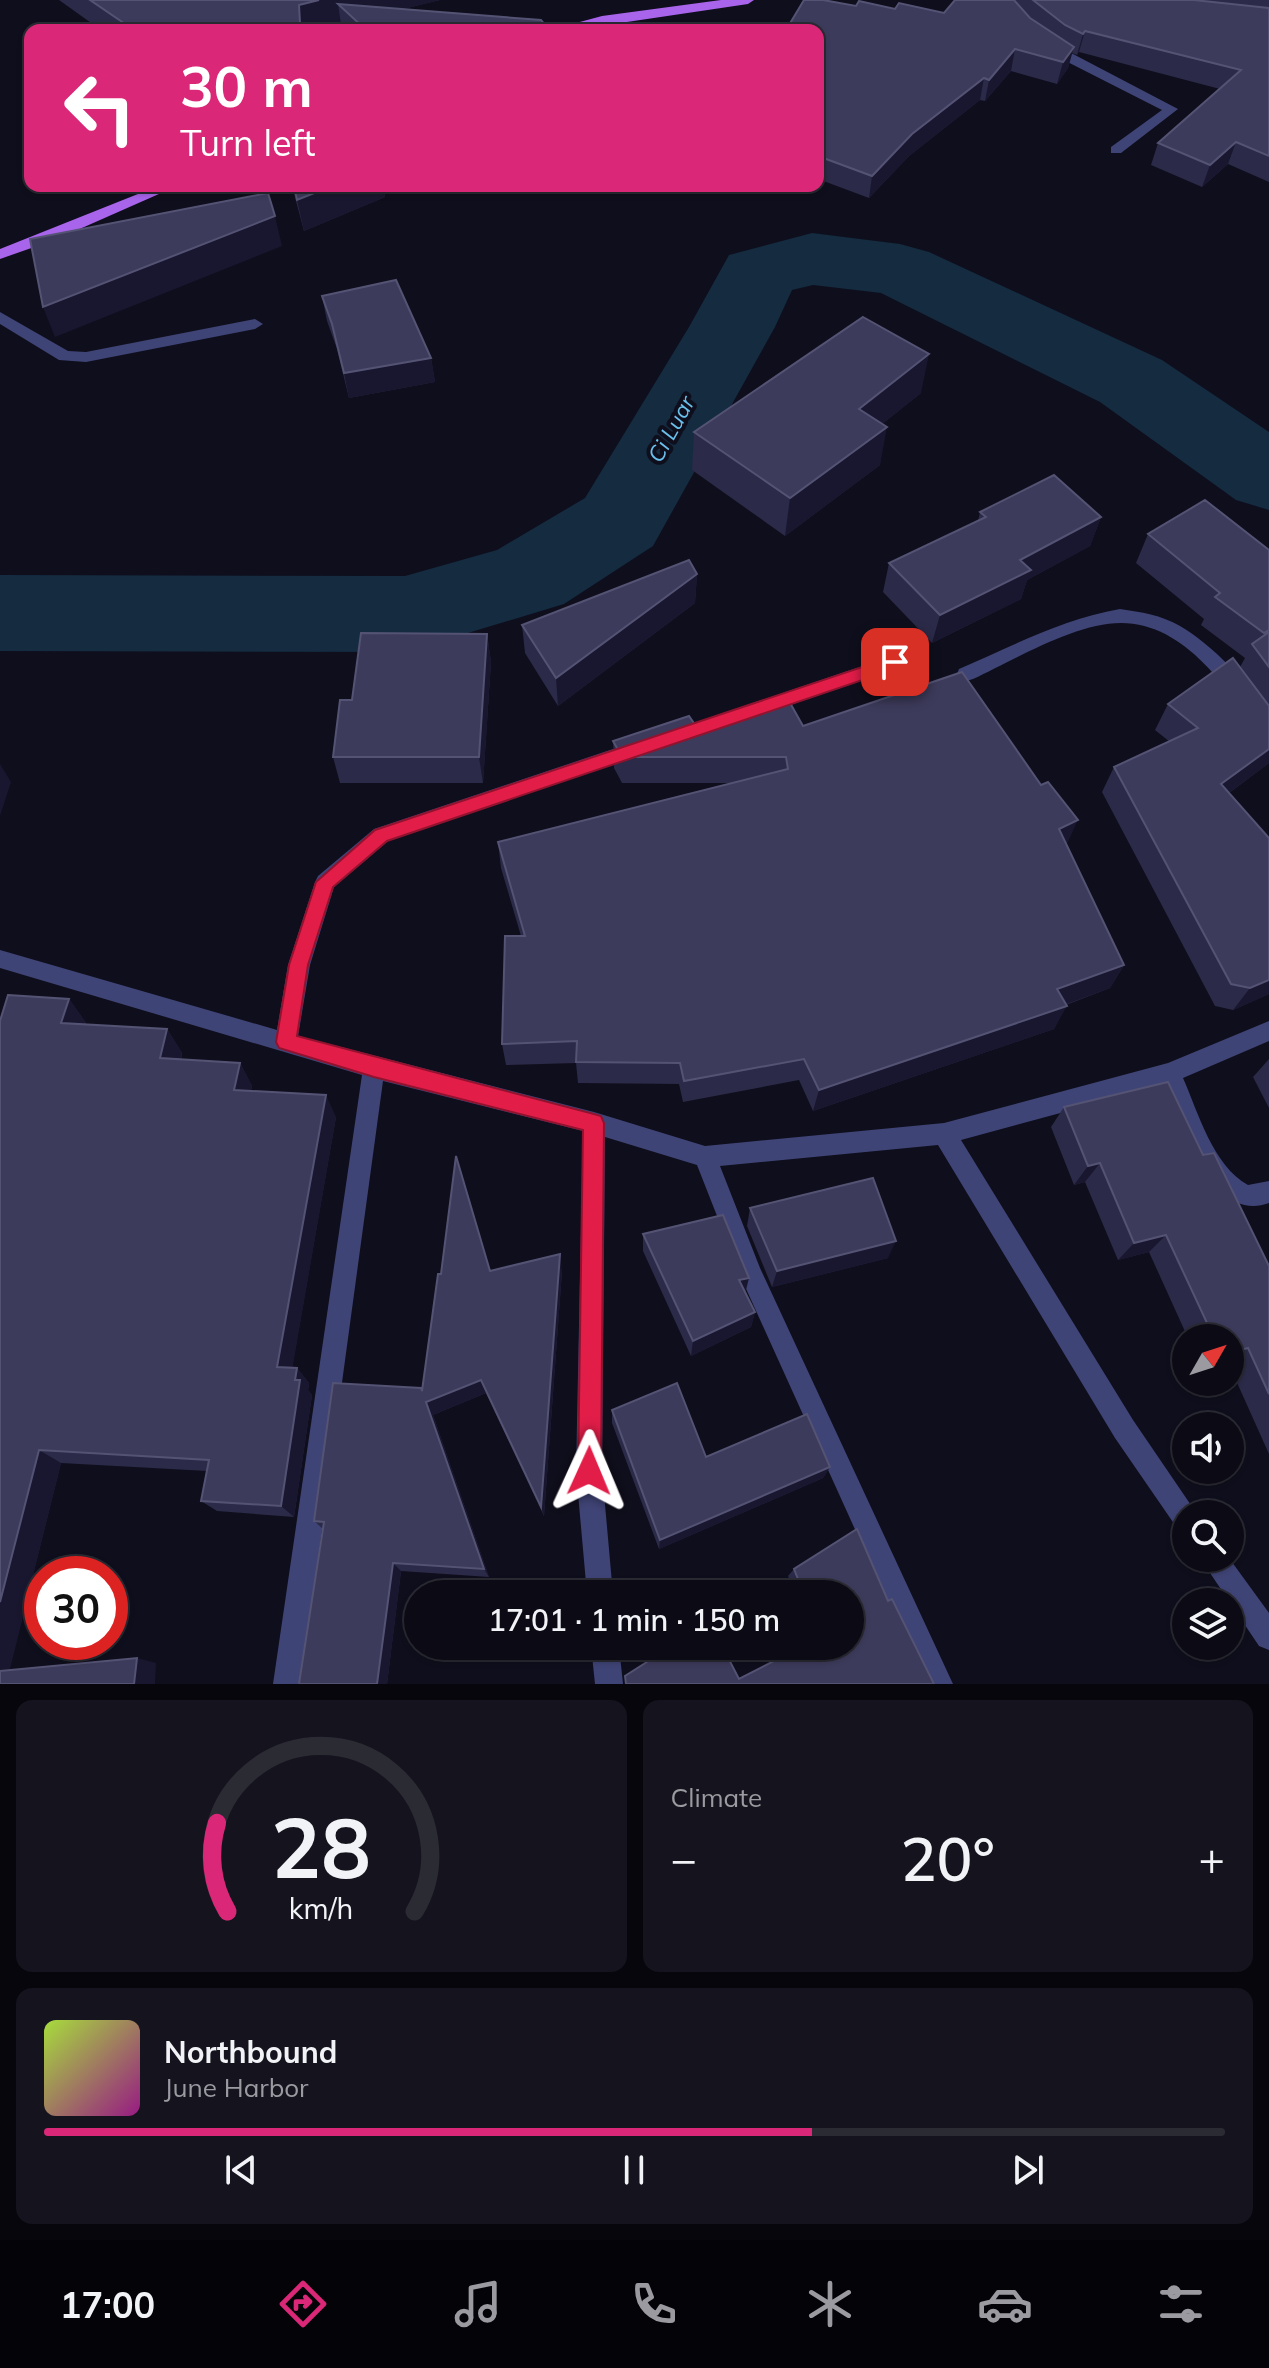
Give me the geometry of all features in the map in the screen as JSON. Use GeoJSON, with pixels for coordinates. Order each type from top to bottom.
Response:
{"type":"FeatureCollection","features":[{"type":"Feature","properties":{"kind":"main road"},"geometry":{"type":"LineString","coordinates":[[584,24],[745,0]]}},
{"type":"Feature","properties":{"kind":"main road"},"geometry":{"type":"LineString","coordinates":[[0,254],[52,236],[156,192]]}},
{"type":"Feature","properties":{"kind":"street"},"geometry":{"type":"LineString","coordinates":[[1031,34],[1055,52],[1171,109],[1116,150]]}},
{"type":"Feature","properties":{"kind":"street"},"geometry":{"type":"LineString","coordinates":[[0,317],[65,356],[74,357],[255,324]]}},
{"type":"Feature","properties":{"kind":"street"},"geometry":{"type":"LineString","coordinates":[[966,674],[1093,620],[1124,616],[1158,622],[1191,640],[1247,701],[1269,733]]}},
{"type":"Feature","properties":{"kind":"street"},"geometry":{"type":"LineString","coordinates":[[286,1042],[299,965],[325,882],[381,835],[895,662]]}},
{"type":"Feature","properties":{"kind":"street"},"geometry":{"type":"LineString","coordinates":[[1,963],[374,1068],[594,1123],[705,1157],[944,1134],[1170,1073],[1269,1031]]}},
{"type":"Feature","properties":{"kind":"street"},"geometry":{"type":"LineString","coordinates":[[287,1684],[374,1068]]}},
{"type":"Feature","properties":{"kind":"street"},"geometry":{"type":"LineString","coordinates":[[1170,1073],[1217,1172],[1242,1195],[1256,1196],[1269,1192]]}},
{"type":"Feature","properties":{"kind":"street"},"geometry":{"type":"LineString","coordinates":[[594,1123],[589,1471],[599,1580]]}},
{"type":"Feature","properties":{"kind":"street"},"geometry":{"type":"LineString","coordinates":[[944,1134],[1124,1429],[1173,1500]]}},
{"type":"Feature","properties":{"kind":"street"},"geometry":{"type":"LineString","coordinates":[[705,1157],[751,1274],[939,1684]]}},
{"type":"Feature","properties":{"kind":"street"},"geometry":{"type":"LineString","coordinates":[[1223,1572],[1269,1636]]}},
{"type":"Feature","properties":{"kind":"street"},"geometry":{"type":"LineString","coordinates":[[606,1660],[609,1684]]}},
{"type":"Feature","properties":{"kind":"building"},"geometry":{"type":"Polygon","coordinates":[[[90,0],[319,0],[299,5],[298,24],[125,24],[90,0]]]}},
{"type":"Feature","properties":{"kind":"building"},"geometry":{"type":"Polygon","coordinates":[[[804,0],[856,6],[859,1],[895,9],[899,3],[944,13],[955,0],[1014,0],[1030,18],[1074,47],[1063,62],[1015,49],[989,80],[984,78],[912,134],[872,176],[824,158],[824,24],[790,24],[804,0]]]}},
{"type":"Feature","properties":{"kind":"building"},"geometry":{"type":"Polygon","coordinates":[[[1033,0],[1194,0],[1269,8],[1269,156],[1236,142],[1210,165],[1158,143],[1241,70],[1085,31],[1083,34],[1065,25],[1033,0]]]}},
{"type":"Feature","properties":{"kind":"building"},"geometry":{"type":"Polygon","coordinates":[[[338,4],[541,20],[544,24],[360,24],[338,4]]]}},
{"type":"Feature","properties":{"kind":"building"},"geometry":{"type":"Polygon","coordinates":[[[295,192],[317,192],[297,200],[295,192]]]}},
{"type":"Feature","properties":{"kind":"building"},"geometry":{"type":"Polygon","coordinates":[[[268,193],[275,216],[43,307],[30,239],[268,193]]]}},
{"type":"Feature","properties":{"kind":"building"},"geometry":{"type":"Polygon","coordinates":[[[396,280],[431,358],[344,373],[322,296],[396,280]]]}},
{"type":"Feature","properties":{"kind":"building"},"geometry":{"type":"Polygon","coordinates":[[[863,317],[929,354],[859,409],[887,427],[790,498],[694,432],[863,317]]]}},
{"type":"Feature","properties":{"kind":"building"},"geometry":{"type":"Polygon","coordinates":[[[1054,475],[1101,517],[1020,560],[1031,570],[940,615],[889,563],[986,517],[980,512],[1054,475]]]}},
{"type":"Feature","properties":{"kind":"building"},"geometry":{"type":"Polygon","coordinates":[[[1205,500],[1269,550],[1269,630],[1264,633],[1215,597],[1220,593],[1148,534],[1205,500]]]}},
{"type":"Feature","properties":{"kind":"building"},"geometry":{"type":"Polygon","coordinates":[[[689,560],[697,574],[556,678],[522,625],[689,560]]]}},
{"type":"Feature","properties":{"kind":"building"},"geometry":{"type":"Polygon","coordinates":[[[1269,632],[1269,667],[1252,644],[1269,632]]]}},
{"type":"Feature","properties":{"kind":"building"},"geometry":{"type":"Polygon","coordinates":[[[361,633],[487,634],[479,757],[333,757],[340,700],[352,700],[361,633]]]}},
{"type":"Feature","properties":{"kind":"building"},"geometry":{"type":"Polygon","coordinates":[[[1233,658],[1269,706],[1269,749],[1221,784],[1269,838],[1269,980],[1250,988],[1231,984],[1114,767],[1198,728],[1168,704],[1233,658]]]}},
{"type":"Feature","properties":{"kind":"building"},"geometry":{"type":"Polygon","coordinates":[[[962,672],[1041,785],[1048,782],[1078,820],[1059,829],[1124,965],[1057,989],[1067,1006],[819,1090],[804,1059],[684,1081],[680,1063],[576,1062],[577,1041],[502,1044],[505,936],[525,936],[498,842],[788,769],[786,757],[622,757],[613,741],[689,716],[698,729],[789,701],[803,726],[962,672]]]}},
{"type":"Feature","properties":{"kind":"building"},"geometry":{"type":"Polygon","coordinates":[[[8,995],[69,999],[61,1023],[167,1029],[160,1058],[240,1063],[234,1090],[326,1095],[277,1367],[297,1368],[295,1380],[300,1380],[281,1506],[201,1501],[209,1460],[39,1450],[0,1602],[0,1021],[8,995]]]}},
{"type":"Feature","properties":{"kind":"building"},"geometry":{"type":"Polygon","coordinates":[[[1168,1082],[1203,1155],[1214,1153],[1269,1266],[1269,1394],[1248,1348],[1244,1349],[1244,1324],[1207,1324],[1166,1235],[1134,1243],[1100,1163],[1088,1166],[1064,1107],[1168,1082]]]}},
{"type":"Feature","properties":{"kind":"building"},"geometry":{"type":"Polygon","coordinates":[[[456,1156],[490,1271],[560,1254],[541,1507],[481,1380],[426,1402],[484,1569],[393,1563],[377,1684],[299,1684],[324,1522],[314,1521],[333,1383],[421,1388],[422,1391],[456,1156]]]}},
{"type":"Feature","properties":{"kind":"building"},"geometry":{"type":"Polygon","coordinates":[[[873,1178],[896,1241],[777,1271],[750,1208],[873,1178]]]}},
{"type":"Feature","properties":{"kind":"building"},"geometry":{"type":"Polygon","coordinates":[[[723,1215],[749,1278],[739,1280],[755,1312],[693,1341],[643,1234],[723,1215]]]}},
{"type":"Feature","properties":{"kind":"building"},"geometry":{"type":"Polygon","coordinates":[[[677,1383],[706,1457],[807,1414],[830,1467],[660,1540],[612,1410],[677,1383]]]}},
{"type":"Feature","properties":{"kind":"building"},"geometry":{"type":"Polygon","coordinates":[[[857,1529],[888,1601],[892,1599],[934,1684],[626,1684],[625,1676],[650,1660],[729,1660],[739,1679],[776,1660],[864,1660],[864,1580],[798,1580],[794,1569],[857,1529]]]}},
{"type":"Feature","properties":{"kind":"building"},"geometry":{"type":"Polygon","coordinates":[[[137,1658],[134,1684],[0,1684],[0,1671],[137,1658]]]}},
{"type":"Feature","properties":{"kind":"waterway","name":"Ci Luar"},"geometry":{"type":"LineString","coordinates":[[0,613],[405,614],[529,578],[619,522],[732,327],[758,273],[812,259],[900,270],[1131,381],[1269,477]]}},
{"type":"Feature","properties":{"kind":"route"},"geometry":{"type":"LineString","coordinates":[[589,1471],[594,1123],[374,1068],[286,1042],[299,965],[325,882],[381,835],[895,662]]}}]}
